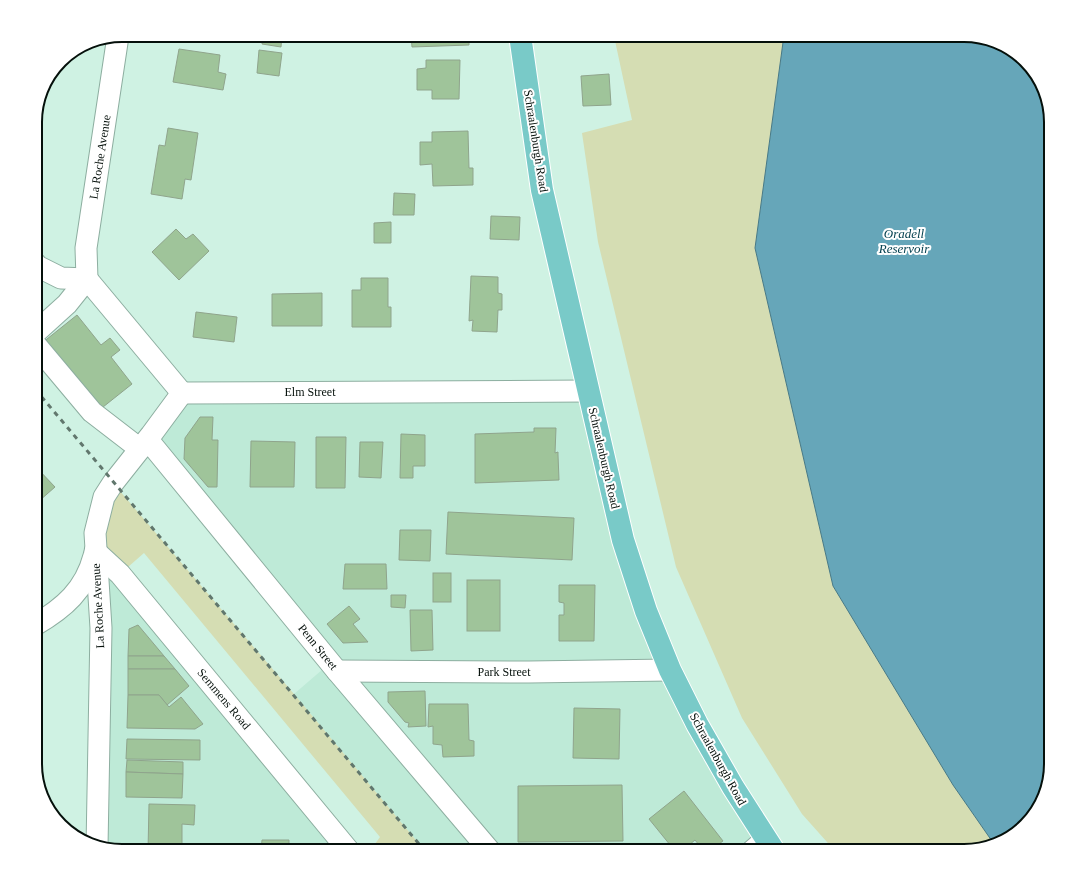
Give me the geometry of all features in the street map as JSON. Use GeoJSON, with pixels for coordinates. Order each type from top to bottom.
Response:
{"type":"FeatureCollection","features":[{"type":"Feature","properties":{"kind":"main road","name":"Schraalenburgh Road"},"geometry":{"type":"LineString","coordinates":[[521,42],[542,190],[623,540],[646,611],[670,670],[762,844]]}},
{"type":"Feature","properties":{"kind":"street","name":"La Roche Avenue"},"geometry":{"type":"LineString","coordinates":[[87,278],[86,248],[117,42]]}},
{"type":"Feature","properties":{"kind":"street"},"geometry":{"type":"LineString","coordinates":[[42,268],[61,278],[87,278]]}},
{"type":"Feature","properties":{"kind":"street"},"geometry":{"type":"LineString","coordinates":[[42,327],[67,304],[87,278]]}},
{"type":"Feature","properties":{"kind":"street"},"geometry":{"type":"LineString","coordinates":[[87,278],[182,393]]}},
{"type":"Feature","properties":{"kind":"street","name":"Penn Street"},"geometry":{"type":"LineString","coordinates":[[42,352],[92,412],[144,444],[484,844]]}},
{"type":"Feature","properties":{"kind":"street","name":"Elm Street"},"geometry":{"type":"LineString","coordinates":[[182,393],[588,391]]}},
{"type":"Feature","properties":{"kind":"street","name":"La Roche Avenue"},"geometry":{"type":"LineString","coordinates":[[97,840],[101,628],[94,533],[104,497],[113,483],[182,393]]}},
{"type":"Feature","properties":{"kind":"street"},"geometry":{"type":"LineString","coordinates":[[42,620],[66,605],[79,589],[90,571],[95,551]]}},
{"type":"Feature","properties":{"kind":"street","name":"Semmens Road"},"geometry":{"type":"LineString","coordinates":[[95,551],[120,574],[344,844]]}},
{"type":"Feature","properties":{"kind":"street","name":"Park Street"},"geometry":{"type":"LineString","coordinates":[[337,671],[529,672],[670,670]]}},
{"type":"Feature","properties":{"kind":"shaded area"},"geometry":{"type":"Polygon","coordinates":[[[615,42],[783,42],[755,248],[833,586],[953,785],[991,840],[969,844],[829,844],[802,814],[742,718],[676,567],[598,242],[582,133],[632,120],[615,42]]]}},
{"type":"Feature","properties":{"kind":"shaded area"},"geometry":{"type":"Polygon","coordinates":[[[588,391],[646,611],[770,844],[419,844],[294,694],[330,663],[151,435],[182,393],[588,391]]]}},
{"type":"Feature","properties":{"kind":"shaded area"},"geometry":{"type":"Polygon","coordinates":[[[113,483],[294,694],[419,844],[375,844],[380,837],[144,553],[120,574],[95,533],[113,483]]]}},
{"type":"Feature","properties":{"kind":"shaded area"},"geometry":{"type":"Polygon","coordinates":[[[95,551],[343,844],[117,844],[97,840],[95,551]]]}},
{"type":"Feature","properties":{"kind":"water","name":"Oradell Reservoir"},"geometry":{"type":"Polygon","coordinates":[[[783,42],[974,43],[990,46],[1017,62],[1024,69],[1036,87],[1040,96],[1044,117],[1044,769],[1040,790],[1024,817],[1013,827],[991,840],[953,785],[833,586],[755,248],[783,42]]]}},
{"type":"Feature","properties":{"kind":"building"},"geometry":{"type":"Polygon","coordinates":[[[262,42],[281,42],[281,47],[262,44],[262,42]]]}},
{"type":"Feature","properties":{"kind":"building"},"geometry":{"type":"Polygon","coordinates":[[[412,42],[469,42],[469,45],[412,47],[412,42]]]}},
{"type":"Feature","properties":{"kind":"building"},"geometry":{"type":"Polygon","coordinates":[[[179,49],[220,55],[218,72],[226,74],[223,90],[173,82],[179,49]]]}},
{"type":"Feature","properties":{"kind":"building"},"geometry":{"type":"Polygon","coordinates":[[[259,50],[282,53],[279,76],[257,73],[259,50]]]}},
{"type":"Feature","properties":{"kind":"building"},"geometry":{"type":"Polygon","coordinates":[[[426,60],[460,60],[459,99],[432,99],[432,90],[417,90],[417,69],[426,68],[426,60]]]}},
{"type":"Feature","properties":{"kind":"building"},"geometry":{"type":"Polygon","coordinates":[[[609,74],[611,105],[583,106],[581,76],[609,74]]]}},
{"type":"Feature","properties":{"kind":"building"},"geometry":{"type":"Polygon","coordinates":[[[168,128],[198,133],[191,180],[185,179],[182,199],[151,194],[159,145],[165,146],[168,128]]]}},
{"type":"Feature","properties":{"kind":"building"},"geometry":{"type":"Polygon","coordinates":[[[468,131],[469,168],[473,168],[473,185],[433,186],[432,164],[420,165],[420,142],[432,142],[432,132],[468,131]]]}},
{"type":"Feature","properties":{"kind":"building"},"geometry":{"type":"Polygon","coordinates":[[[394,193],[415,194],[414,215],[393,215],[394,193]]]}},
{"type":"Feature","properties":{"kind":"building"},"geometry":{"type":"Polygon","coordinates":[[[491,216],[520,217],[519,240],[490,239],[491,216]]]}},
{"type":"Feature","properties":{"kind":"building"},"geometry":{"type":"Polygon","coordinates":[[[391,222],[391,243],[374,243],[374,223],[391,222]]]}},
{"type":"Feature","properties":{"kind":"building"},"geometry":{"type":"Polygon","coordinates":[[[176,229],[186,239],[193,234],[209,251],[179,280],[152,252],[176,229]]]}},
{"type":"Feature","properties":{"kind":"building"},"geometry":{"type":"Polygon","coordinates":[[[471,276],[498,277],[498,293],[502,294],[502,310],[498,310],[497,332],[472,331],[473,320],[469,321],[471,276]]]}},
{"type":"Feature","properties":{"kind":"building"},"geometry":{"type":"Polygon","coordinates":[[[361,278],[388,278],[388,307],[391,307],[391,327],[352,327],[352,290],[361,290],[361,278]]]}},
{"type":"Feature","properties":{"kind":"building"},"geometry":{"type":"Polygon","coordinates":[[[322,293],[322,326],[272,326],[272,294],[322,293]]]}},
{"type":"Feature","properties":{"kind":"building"},"geometry":{"type":"Polygon","coordinates":[[[196,312],[237,317],[234,342],[193,337],[196,312]]]}},
{"type":"Feature","properties":{"kind":"building"},"geometry":{"type":"Polygon","coordinates":[[[77,315],[101,345],[110,338],[120,350],[111,357],[132,384],[98,411],[42,343],[77,315]]]}},
{"type":"Feature","properties":{"kind":"building"},"geometry":{"type":"Polygon","coordinates":[[[200,417],[213,417],[212,440],[218,440],[217,487],[208,487],[184,459],[185,438],[200,417]]]}},
{"type":"Feature","properties":{"kind":"building"},"geometry":{"type":"Polygon","coordinates":[[[534,428],[556,428],[555,453],[558,452],[559,480],[475,483],[475,434],[534,432],[534,428]]]}},
{"type":"Feature","properties":{"kind":"building"},"geometry":{"type":"Polygon","coordinates":[[[401,434],[425,435],[425,466],[413,466],[413,478],[400,478],[401,434]]]}},
{"type":"Feature","properties":{"kind":"building"},"geometry":{"type":"Polygon","coordinates":[[[316,437],[346,437],[345,488],[316,488],[316,437]]]}},
{"type":"Feature","properties":{"kind":"building"},"geometry":{"type":"Polygon","coordinates":[[[251,441],[295,442],[294,487],[250,487],[251,441]]]}},
{"type":"Feature","properties":{"kind":"building"},"geometry":{"type":"Polygon","coordinates":[[[360,442],[383,442],[381,478],[359,477],[360,442]]]}},
{"type":"Feature","properties":{"kind":"building"},"geometry":{"type":"Polygon","coordinates":[[[42,473],[55,487],[42,498],[42,473]]]}},
{"type":"Feature","properties":{"kind":"building"},"geometry":{"type":"Polygon","coordinates":[[[448,512],[574,518],[572,560],[446,554],[448,512]]]}},
{"type":"Feature","properties":{"kind":"building"},"geometry":{"type":"Polygon","coordinates":[[[400,530],[431,530],[430,561],[399,560],[400,530]]]}},
{"type":"Feature","properties":{"kind":"building"},"geometry":{"type":"Polygon","coordinates":[[[345,564],[386,564],[387,589],[343,589],[345,564]]]}},
{"type":"Feature","properties":{"kind":"building"},"geometry":{"type":"Polygon","coordinates":[[[433,573],[451,573],[451,602],[433,602],[433,573]]]}},
{"type":"Feature","properties":{"kind":"building"},"geometry":{"type":"Polygon","coordinates":[[[467,580],[500,580],[500,631],[467,631],[467,580]]]}},
{"type":"Feature","properties":{"kind":"building"},"geometry":{"type":"Polygon","coordinates":[[[559,585],[595,585],[594,641],[559,641],[559,615],[564,615],[564,603],[559,602],[559,585]]]}},
{"type":"Feature","properties":{"kind":"building"},"geometry":{"type":"Polygon","coordinates":[[[391,595],[406,595],[405,608],[391,607],[391,595]]]}},
{"type":"Feature","properties":{"kind":"building"},"geometry":{"type":"Polygon","coordinates":[[[349,606],[360,619],[353,624],[368,642],[343,643],[327,624],[349,606]]]}},
{"type":"Feature","properties":{"kind":"building"},"geometry":{"type":"Polygon","coordinates":[[[410,610],[432,610],[433,650],[411,651],[410,610]]]}},
{"type":"Feature","properties":{"kind":"building"},"geometry":{"type":"Polygon","coordinates":[[[138,625],[164,656],[128,656],[129,629],[138,625]]]}},
{"type":"Feature","properties":{"kind":"building"},"geometry":{"type":"Polygon","coordinates":[[[128,656],[164,656],[175,669],[128,669],[128,656]]]}},
{"type":"Feature","properties":{"kind":"building"},"geometry":{"type":"Polygon","coordinates":[[[128,669],[175,669],[189,686],[167,705],[159,695],[128,695],[128,669]]]}},
{"type":"Feature","properties":{"kind":"building"},"geometry":{"type":"Polygon","coordinates":[[[425,691],[426,726],[408,727],[409,723],[405,722],[388,702],[388,692],[425,691]]]}},
{"type":"Feature","properties":{"kind":"building"},"geometry":{"type":"Polygon","coordinates":[[[128,695],[159,695],[169,707],[181,697],[203,724],[195,729],[127,728],[128,695]]]}},
{"type":"Feature","properties":{"kind":"building"},"geometry":{"type":"Polygon","coordinates":[[[429,704],[468,704],[469,740],[474,741],[474,756],[443,757],[442,745],[433,744],[433,726],[428,727],[429,704]]]}},
{"type":"Feature","properties":{"kind":"building"},"geometry":{"type":"Polygon","coordinates":[[[574,708],[620,709],[619,759],[573,758],[574,708]]]}},
{"type":"Feature","properties":{"kind":"building"},"geometry":{"type":"Polygon","coordinates":[[[127,739],[200,740],[200,760],[126,759],[127,739]]]}},
{"type":"Feature","properties":{"kind":"building"},"geometry":{"type":"Polygon","coordinates":[[[127,760],[183,762],[183,774],[126,772],[127,760]]]}},
{"type":"Feature","properties":{"kind":"building"},"geometry":{"type":"Polygon","coordinates":[[[126,772],[183,774],[182,798],[126,797],[126,772]]]}},
{"type":"Feature","properties":{"kind":"building"},"geometry":{"type":"Polygon","coordinates":[[[622,785],[623,841],[518,842],[518,786],[622,785]]]}},
{"type":"Feature","properties":{"kind":"building"},"geometry":{"type":"Polygon","coordinates":[[[684,791],[723,841],[719,844],[698,844],[695,840],[690,844],[669,844],[649,819],[684,791]]]}},
{"type":"Feature","properties":{"kind":"building"},"geometry":{"type":"Polygon","coordinates":[[[149,804],[195,805],[194,825],[182,824],[182,844],[148,844],[149,804]]]}},
{"type":"Feature","properties":{"kind":"building"},"geometry":{"type":"Polygon","coordinates":[[[262,840],[289,840],[289,844],[262,844],[262,840]]]}},
{"type":"Feature","properties":{"kind":"railway"},"geometry":{"type":"LineString","coordinates":[[42,397],[419,844]]}}]}
